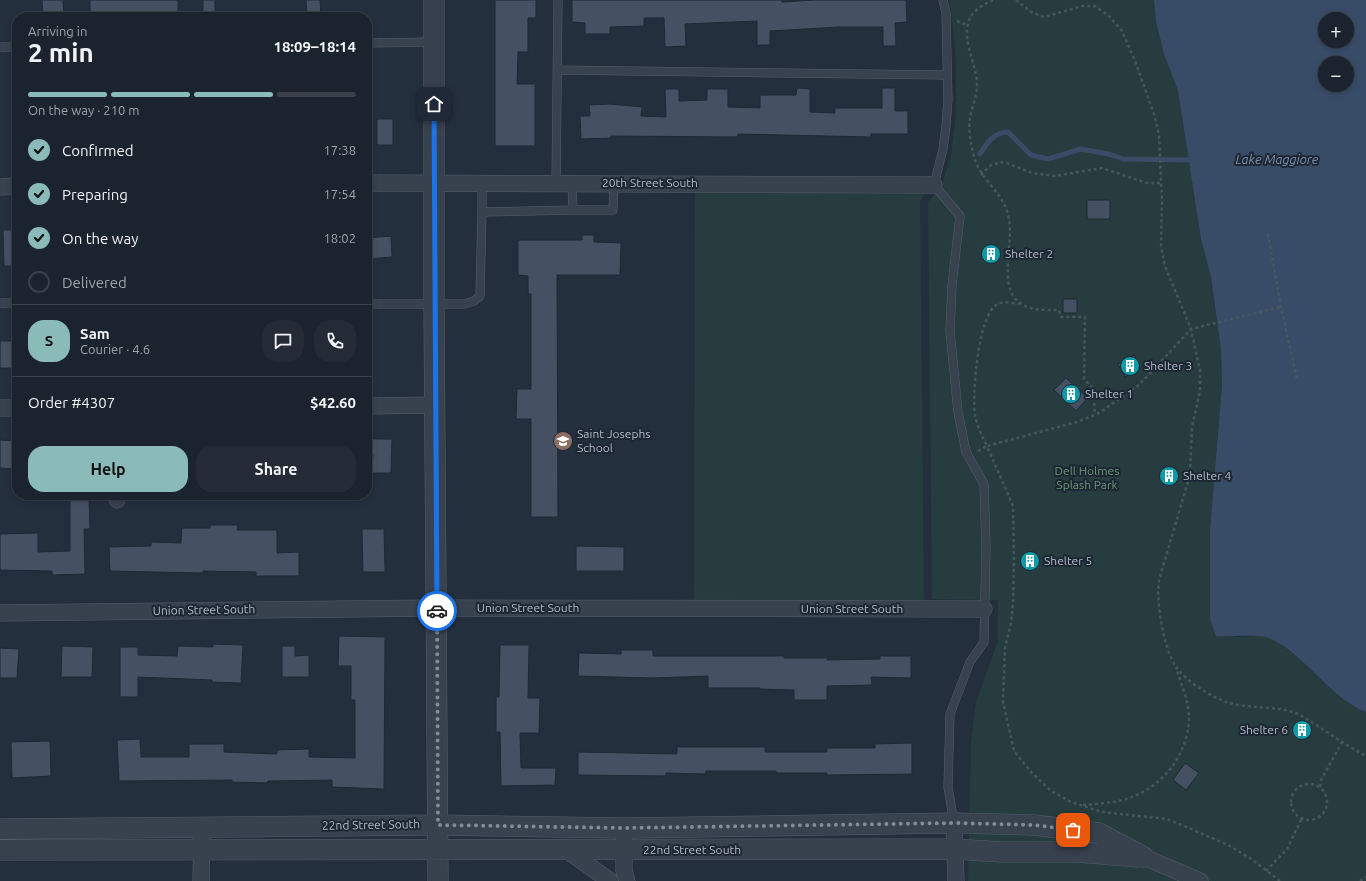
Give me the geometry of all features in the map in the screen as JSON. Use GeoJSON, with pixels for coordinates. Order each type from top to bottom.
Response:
{"type":"FeatureCollection","features":[{"type":"Feature","properties":{"kind":"street"},"geometry":{"type":"LineString","coordinates":[[434,0],[434,304],[438,881]]}},
{"type":"Feature","properties":{"kind":"street","name":"20th Street South"},"geometry":{"type":"LineString","coordinates":[[372,182],[934,185]]}},
{"type":"Feature","properties":{"kind":"street"},"geometry":{"type":"LineString","coordinates":[[0,187],[12,186]]}},
{"type":"Feature","properties":{"kind":"street"},"geometry":{"type":"LineString","coordinates":[[372,406],[435,405]]}},
{"type":"Feature","properties":{"kind":"street"},"geometry":{"type":"LineString","coordinates":[[0,408],[12,408]]}},
{"type":"Feature","properties":{"kind":"street","name":"Union Street South"},"geometry":{"type":"LineString","coordinates":[[0,612],[436,608],[984,609]]}},
{"type":"Feature","properties":{"kind":"street"},"geometry":{"type":"LineString","coordinates":[[954,823],[956,881]]}},
{"type":"Feature","properties":{"kind":"street","name":"22nd Street South"},"geometry":{"type":"LineString","coordinates":[[0,829],[438,825],[624,828],[954,823],[1034,825],[1099,833],[1144,857],[1200,881]]}},
{"type":"Feature","properties":{"kind":"street"},"geometry":{"type":"LineString","coordinates":[[201,881],[202,827]]}},
{"type":"Feature","properties":{"kind":"street"},"geometry":{"type":"LineString","coordinates":[[624,828],[624,871],[628,881]]}},
{"type":"Feature","properties":{"kind":"street","name":"22nd Street South"},"geometry":{"type":"LineString","coordinates":[[0,850],[568,851],[955,849],[1002,852],[1078,852],[1144,857]]}},
{"type":"Feature","properties":{"kind":"street"},"geometry":{"type":"LineString","coordinates":[[568,851],[610,881]]}},
{"type":"Feature","properties":{"kind":"lane"},"geometry":{"type":"LineString","coordinates":[[556,183],[558,0]]}},
{"type":"Feature","properties":{"kind":"lane"},"geometry":{"type":"LineString","coordinates":[[943,0],[946,13],[946,75],[948,100],[943,149],[934,185],[960,216],[952,285],[950,331],[958,412],[966,452],[984,484],[986,547],[984,642],[970,662],[950,714],[948,787],[954,823]]}},
{"type":"Feature","properties":{"kind":"lane"},"geometry":{"type":"LineString","coordinates":[[372,43],[434,42]]}},
{"type":"Feature","properties":{"kind":"lane"},"geometry":{"type":"LineString","coordinates":[[0,47],[12,47]]}},
{"type":"Feature","properties":{"kind":"lane"},"geometry":{"type":"LineString","coordinates":[[557,70],[946,75]]}},
{"type":"Feature","properties":{"kind":"lane"},"geometry":{"type":"LineString","coordinates":[[372,304],[464,304],[474,301],[480,296],[482,182]]}},
{"type":"Feature","properties":{"kind":"lane"},"geometry":{"type":"LineString","coordinates":[[572,183],[573,210]]}},
{"type":"Feature","properties":{"kind":"lane"},"geometry":{"type":"LineString","coordinates":[[482,212],[613,210],[614,183]]}},
{"type":"Feature","properties":{"kind":"lane"},"geometry":{"type":"LineString","coordinates":[[0,303],[12,303]]}},
{"type":"Feature","properties":{"kind":"path"},"geometry":{"type":"LineString","coordinates":[[993,0],[973,13],[968,25],[969,43],[977,86],[970,120],[971,137],[974,156],[981,174],[995,189],[1004,201],[1006,207],[1009,219],[1009,283],[1013,295],[1020,304]]}},
{"type":"Feature","properties":{"kind":"path"},"geometry":{"type":"LineString","coordinates":[[1016,0],[1031,12],[1044,17],[1082,6],[1095,6],[1109,16],[1122,31],[1135,61],[1155,117],[1159,135],[1161,246],[1165,266],[1191,329],[1200,371],[1200,391],[1192,427],[1190,475],[1159,580],[1157,594],[1169,650],[1176,666],[1189,717],[1184,745],[1169,772],[1159,782],[1129,798],[1081,806]]}},
{"type":"Feature","properties":{"kind":"path"},"geometry":{"type":"LineString","coordinates":[[981,174],[991,165],[1004,162],[1032,173],[1055,176],[1088,169],[1102,168],[1147,183],[1161,183]]}},
{"type":"Feature","properties":{"kind":"path"},"geometry":{"type":"LineString","coordinates":[[1268,234],[1281,308],[1297,379]]}},
{"type":"Feature","properties":{"kind":"path"},"geometry":{"type":"LineString","coordinates":[[1095,415],[1093,388],[1084,379],[1085,317],[1061,317],[1059,310],[1029,308],[1020,304],[1008,302],[997,304],[988,313],[976,362],[973,389],[975,416],[980,434],[987,446],[1013,506],[1013,604],[1011,623],[1005,648],[1003,702],[1008,730],[1014,751],[1032,773],[1050,790],[1071,802],[1102,812],[1166,819],[1228,845],[1250,858],[1280,881]]}},
{"type":"Feature","properties":{"kind":"path"},"geometry":{"type":"LineString","coordinates":[[987,446],[1076,422],[1095,415],[1116,403],[1139,385],[1191,329],[1281,308]]}},
{"type":"Feature","properties":{"kind":"path"},"geometry":{"type":"LineString","coordinates":[[1176,666],[1193,683],[1211,696],[1229,703],[1246,707],[1282,709],[1296,713],[1366,756]]}},
{"type":"Feature","properties":{"kind":"path"},"geometry":{"type":"LineString","coordinates":[[1320,787],[1321,780],[1342,742]]}},
{"type":"Feature","properties":{"kind":"path"},"geometry":{"type":"LineString","coordinates":[[1308,784],[1320,787],[1327,797],[1326,809],[1318,818],[1307,820],[1302,818],[1298,815],[1292,805],[1294,794],[1302,786],[1308,784]]}},
{"type":"Feature","properties":{"kind":"path"},"geometry":{"type":"LineString","coordinates":[[1266,871],[1287,849],[1302,818]]}},
{"type":"Feature","properties":{"kind":"path"},"geometry":{"type":"LineString","coordinates":[[1360,881],[1366,877]]}},
{"type":"Feature","properties":{"kind":"green space","name":"Dell Holmes Splash Park"},"geometry":{"type":"Polygon","coordinates":[[[950,0],[1154,0],[1156,22],[1164,54],[1178,91],[1201,239],[1211,277],[1221,350],[1222,385],[1210,530],[1210,591],[1235,637],[1265,637],[1282,645],[1340,696],[1352,705],[1366,712],[1366,881],[968,881],[971,742],[976,702],[998,641],[998,600],[932,599],[928,202],[942,185],[951,155],[956,114],[956,61],[950,0]]]}},
{"type":"Feature","properties":{"kind":"green space"},"geometry":{"type":"Polygon","coordinates":[[[695,192],[925,193],[920,202],[924,600],[927,602],[694,603],[695,192]]]}},
{"type":"Feature","properties":{"kind":"water","name":"Lake Maggiore"},"geometry":{"type":"Polygon","coordinates":[[[1154,0],[1366,0],[1366,712],[1339,696],[1305,664],[1281,645],[1264,637],[1216,636],[1210,619],[1210,530],[1222,385],[1221,350],[1211,277],[1201,239],[1178,91],[1164,54],[1156,22],[1154,0]]]}},
{"type":"Feature","properties":{"kind":"building"},"geometry":{"type":"Polygon","coordinates":[[[42,0],[63,0],[64,12],[43,12],[42,0]]]}},
{"type":"Feature","properties":{"kind":"building"},"geometry":{"type":"Polygon","coordinates":[[[90,0],[178,0],[178,12],[90,12],[90,0]]]}},
{"type":"Feature","properties":{"kind":"building"},"geometry":{"type":"Polygon","coordinates":[[[203,0],[215,0],[215,12],[203,12],[203,0]]]}},
{"type":"Feature","properties":{"kind":"building"},"geometry":{"type":"Polygon","coordinates":[[[306,0],[320,0],[321,12],[307,12],[306,0]]]}},
{"type":"Feature","properties":{"kind":"building"},"geometry":{"type":"Polygon","coordinates":[[[495,0],[536,0],[536,18],[528,18],[528,52],[518,52],[517,84],[535,84],[535,146],[495,146],[495,0]]]}},
{"type":"Feature","properties":{"kind":"building"},"geometry":{"type":"Polygon","coordinates":[[[572,0],[782,0],[782,2],[815,0],[906,0],[907,22],[895,23],[896,46],[883,46],[883,27],[839,27],[770,31],[770,45],[757,45],[757,21],[685,24],[686,46],[665,47],[664,18],[644,18],[644,26],[610,27],[610,34],[585,34],[585,23],[572,22],[572,0]]]}},
{"type":"Feature","properties":{"kind":"building"},"geometry":{"type":"Polygon","coordinates":[[[797,88],[810,89],[810,112],[835,113],[835,108],[882,108],[882,88],[895,88],[895,111],[908,111],[908,134],[871,134],[871,137],[738,134],[738,137],[611,136],[611,138],[581,139],[580,116],[590,116],[589,105],[610,104],[642,107],[641,116],[666,117],[665,89],[679,89],[679,101],[707,100],[707,89],[728,89],[728,107],[760,108],[760,95],[796,95],[797,88]]]}},
{"type":"Feature","properties":{"kind":"building"},"geometry":{"type":"Polygon","coordinates":[[[377,119],[393,119],[393,145],[377,145],[377,119]]]}},
{"type":"Feature","properties":{"kind":"building"},"geometry":{"type":"Polygon","coordinates":[[[1087,200],[1110,200],[1110,219],[1087,219],[1087,200]]]}},
{"type":"Feature","properties":{"kind":"building"},"geometry":{"type":"Polygon","coordinates":[[[3,230],[12,230],[12,266],[4,266],[3,230]]]}},
{"type":"Feature","properties":{"kind":"building"},"geometry":{"type":"Polygon","coordinates":[[[582,235],[594,235],[594,242],[621,243],[620,275],[557,275],[558,517],[531,517],[531,419],[516,419],[517,389],[531,389],[531,294],[528,294],[528,276],[518,275],[518,240],[582,240],[582,235]]]}},
{"type":"Feature","properties":{"kind":"building"},"geometry":{"type":"Polygon","coordinates":[[[391,236],[392,257],[372,259],[372,238],[391,236]]]}},
{"type":"Feature","properties":{"kind":"building"},"geometry":{"type":"Polygon","coordinates":[[[1063,299],[1077,299],[1077,313],[1063,313],[1063,299]]]}},
{"type":"Feature","properties":{"kind":"building"},"geometry":{"type":"Polygon","coordinates":[[[0,341],[12,341],[12,368],[0,368],[0,341]]]}},
{"type":"Feature","properties":{"kind":"building","name":"Shelter 3"},"geometry":{"type":"Polygon","coordinates":[[[1134,355],[1141,367],[1125,377],[1118,364],[1134,355]]]}},
{"type":"Feature","properties":{"kind":"building","name":"Shelter 1"},"geometry":{"type":"Polygon","coordinates":[[[1066,378],[1088,398],[1076,411],[1054,390],[1066,378]]]}},
{"type":"Feature","properties":{"kind":"building"},"geometry":{"type":"Polygon","coordinates":[[[372,439],[392,439],[391,473],[372,473],[372,439]]]}},
{"type":"Feature","properties":{"kind":"building"},"geometry":{"type":"Polygon","coordinates":[[[0,440],[12,441],[12,469],[0,468],[0,440]]]}},
{"type":"Feature","properties":{"kind":"building","name":"Shelter 4"},"geometry":{"type":"Polygon","coordinates":[[[1162,468],[1176,468],[1175,484],[1162,483],[1162,468]]]}},
{"type":"Feature","properties":{"kind":"building"},"geometry":{"type":"Polygon","coordinates":[[[70,500],[89,500],[90,529],[84,529],[85,574],[52,575],[52,571],[0,570],[0,534],[38,533],[38,552],[70,551],[70,500]]]}},
{"type":"Feature","properties":{"kind":"building"},"geometry":{"type":"Polygon","coordinates":[[[210,525],[238,525],[237,530],[277,530],[277,553],[299,552],[299,576],[256,576],[256,572],[203,571],[203,573],[110,571],[109,547],[151,546],[151,542],[181,543],[182,528],[210,528],[210,525]]]}},
{"type":"Feature","properties":{"kind":"building"},"geometry":{"type":"Polygon","coordinates":[[[362,529],[384,529],[385,572],[363,572],[362,529]]]}},
{"type":"Feature","properties":{"kind":"building"},"geometry":{"type":"Polygon","coordinates":[[[576,546],[624,547],[624,571],[576,571],[576,546]]]}},
{"type":"Feature","properties":{"kind":"building"},"geometry":{"type":"Polygon","coordinates":[[[339,636],[385,637],[384,789],[332,787],[332,780],[268,781],[267,783],[232,782],[232,780],[119,781],[117,740],[140,739],[141,757],[189,757],[189,744],[224,744],[224,752],[277,754],[277,750],[309,749],[309,757],[355,758],[355,700],[351,700],[351,666],[338,666],[339,636]]]}},
{"type":"Feature","properties":{"kind":"building"},"geometry":{"type":"Polygon","coordinates":[[[213,644],[243,645],[241,683],[212,682],[212,680],[138,677],[138,697],[120,697],[120,647],[138,647],[138,655],[177,656],[178,646],[213,647],[213,644]]]}},
{"type":"Feature","properties":{"kind":"building"},"geometry":{"type":"Polygon","coordinates":[[[500,645],[529,645],[528,698],[540,698],[539,733],[520,733],[521,768],[556,768],[555,785],[501,786],[500,732],[496,732],[496,697],[499,697],[500,645]]]}},
{"type":"Feature","properties":{"kind":"building"},"geometry":{"type":"Polygon","coordinates":[[[62,646],[93,647],[92,677],[61,677],[62,646]]]}},
{"type":"Feature","properties":{"kind":"building"},"geometry":{"type":"Polygon","coordinates":[[[282,646],[295,646],[295,656],[309,655],[309,677],[282,677],[282,646]]]}},
{"type":"Feature","properties":{"kind":"building"},"geometry":{"type":"Polygon","coordinates":[[[0,648],[19,649],[17,678],[0,678],[0,648]]]}},
{"type":"Feature","properties":{"kind":"building"},"geometry":{"type":"Polygon","coordinates":[[[621,650],[653,650],[653,656],[784,656],[784,658],[827,658],[827,660],[880,659],[880,656],[911,656],[911,678],[871,677],[872,685],[827,686],[827,700],[794,700],[794,690],[760,688],[708,688],[708,676],[653,678],[578,676],[579,653],[621,654],[621,650]]]}},
{"type":"Feature","properties":{"kind":"building"},"geometry":{"type":"Polygon","coordinates":[[[50,741],[51,776],[12,778],[11,742],[50,741]]]}},
{"type":"Feature","properties":{"kind":"building"},"geometry":{"type":"Polygon","coordinates":[[[912,743],[912,774],[827,775],[827,773],[776,773],[776,771],[706,771],[706,774],[666,773],[666,776],[578,775],[578,752],[677,754],[677,747],[765,747],[765,752],[827,752],[827,748],[875,748],[875,744],[912,743]]]}},
{"type":"Feature","properties":{"kind":"building"},"geometry":{"type":"Polygon","coordinates":[[[1185,763],[1199,773],[1186,790],[1173,780],[1185,763]]]}},
{"type":"Feature","properties":{"kind":"waterway"},"geometry":{"type":"LineString","coordinates":[[980,154],[991,139],[1003,132],[1008,132],[1031,155],[1048,159],[1081,149],[1109,154],[1123,159],[1189,160]]}},
{"type":"Feature","properties":{"kind":"way so far"},"geometry":{"type":"LineString","coordinates":[[437,611],[438,825],[624,828],[954,823],[1034,825],[1073,830]]}},
{"type":"Feature","properties":{"kind":"place","name":"Shelter 2"},"geometry":{"type":"Point","coordinates":[991,254]}},
{"type":"Feature","properties":{"kind":"place","name":"Shelter 3"},"geometry":{"type":"Point","coordinates":[1130,366]}},
{"type":"Feature","properties":{"kind":"place","name":"Shelter 1"},"geometry":{"type":"Point","coordinates":[1071,394]}},
{"type":"Feature","properties":{"kind":"place","name":"Saint Josephs School"},"geometry":{"type":"Point","coordinates":[563,441]}},
{"type":"Feature","properties":{"kind":"place","name":"Shelter 4"},"geometry":{"type":"Point","coordinates":[1169,476]}},
{"type":"Feature","properties":{"kind":"place","name":"Shelter 5"},"geometry":{"type":"Point","coordinates":[1030,561]}},
{"type":"Feature","properties":{"kind":"place","name":"Shelter 6"},"geometry":{"type":"Point","coordinates":[1302,730]}},
{"type":"Feature","properties":{"kind":"route"},"geometry":{"type":"LineString","coordinates":[[434,104],[435,511],[437,611]]}}]}
